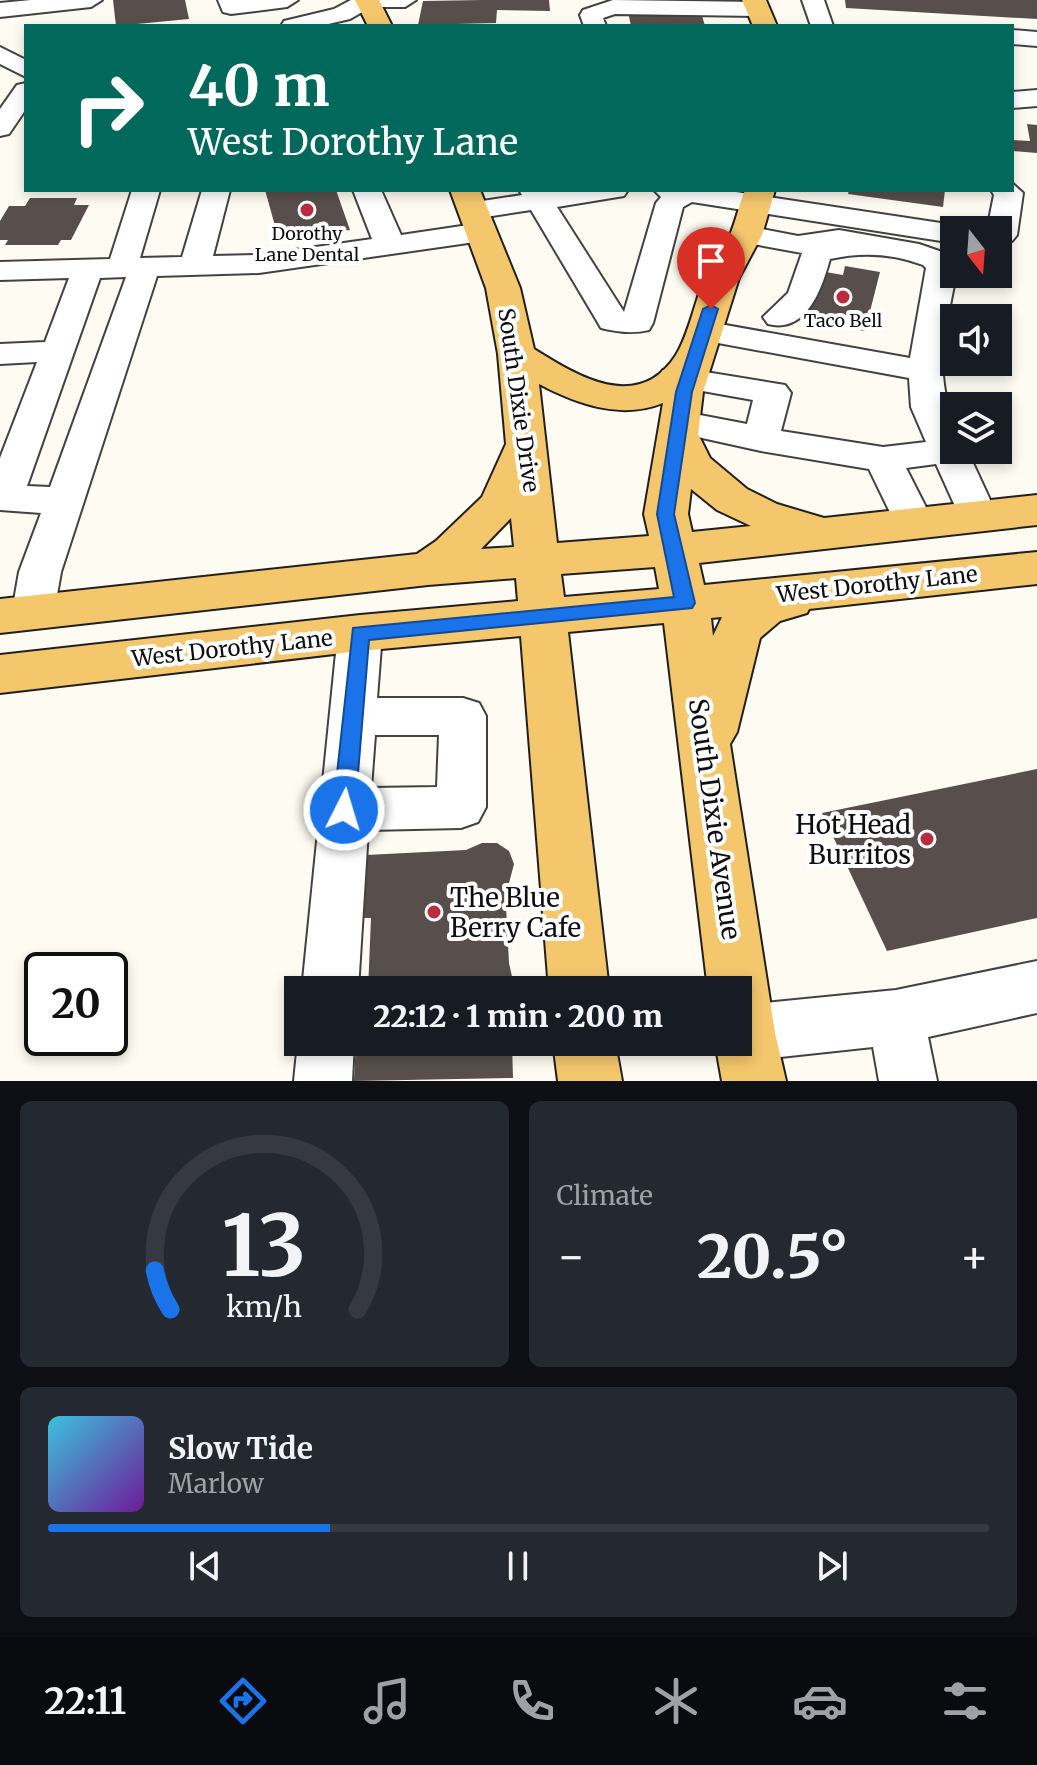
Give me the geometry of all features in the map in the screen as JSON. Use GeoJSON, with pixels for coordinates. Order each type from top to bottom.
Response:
{"type":"FeatureCollection","features":[{"type":"Feature","properties":{"kind":"main road"},"geometry":{"type":"LineString","coordinates":[[367,0],[379,24]]}},
{"type":"Feature","properties":{"kind":"main road","name":"South Dixie Avenue"},"geometry":{"type":"LineString","coordinates":[[749,1057],[685,603],[666,514],[690,361],[722,278],[754,210]]}},
{"type":"Feature","properties":{"kind":"main road","name":"South Dixie Drive"},"geometry":{"type":"LineString","coordinates":[[473,211],[503,288],[517,354],[544,617]]}},
{"type":"Feature","properties":{"kind":"main road"},"geometry":{"type":"LineString","coordinates":[[517,354],[552,377],[591,393],[635,399],[662,389],[690,361]]}},
{"type":"Feature","properties":{"kind":"main road"},"geometry":{"type":"LineString","coordinates":[[678,428],[694,466],[737,502],[765,517],[826,533]]}},
{"type":"Feature","properties":{"kind":"main road"},"geometry":{"type":"LineString","coordinates":[[428,569],[452,552],[500,504],[527,439]]}},
{"type":"Feature","properties":{"kind":"main road"},"geometry":{"type":"LineString","coordinates":[[16,614],[428,569],[673,550],[1037,510]]}},
{"type":"Feature","properties":{"kind":"main road","name":"West Dorothy Lane"},"geometry":{"type":"LineString","coordinates":[[0,674],[360,633],[817,592],[1037,568]]}},
{"type":"Feature","properties":{"kind":"main road"},"geometry":{"type":"LineString","coordinates":[[706,750],[739,629],[764,609],[817,592]]}},
{"type":"Feature","properties":{"kind":"main road"},"geometry":{"type":"LineString","coordinates":[[544,617],[578,976]]}},
{"type":"Feature","properties":{"kind":"main road"},"geometry":{"type":"LineString","coordinates":[[586,1056],[590,1081]]}},
{"type":"Feature","properties":{"kind":"street"},"geometry":{"type":"LineString","coordinates":[[229,0],[231,7],[287,0]]}},
{"type":"Feature","properties":{"kind":"street"},"geometry":{"type":"LineString","coordinates":[[300,24],[342,14],[367,0],[405,0]]}},
{"type":"Feature","properties":{"kind":"street"},"geometry":{"type":"LineString","coordinates":[[813,0],[821,24]]}},
{"type":"Feature","properties":{"kind":"street"},"geometry":{"type":"LineString","coordinates":[[594,24],[591,15],[613,7],[759,12]]}},
{"type":"Feature","properties":{"kind":"street"},"geometry":{"type":"LineString","coordinates":[[0,10],[88,12]]}},
{"type":"Feature","properties":{"kind":"street"},"geometry":{"type":"LineString","coordinates":[[56,24],[88,12]]}},
{"type":"Feature","properties":{"kind":"street"},"geometry":{"type":"LineString","coordinates":[[0,29],[24,28]]}},
{"type":"Feature","properties":{"kind":"street"},"geometry":{"type":"LineString","coordinates":[[1014,37],[1037,39]]}},
{"type":"Feature","properties":{"kind":"street"},"geometry":{"type":"LineString","coordinates":[[0,53],[24,51]]}},
{"type":"Feature","properties":{"kind":"street"},"geometry":{"type":"LineString","coordinates":[[0,53],[24,69]]}},
{"type":"Feature","properties":{"kind":"street"},"geometry":{"type":"LineString","coordinates":[[0,128],[24,93]]}},
{"type":"Feature","properties":{"kind":"street"},"geometry":{"type":"LineString","coordinates":[[1014,100],[1037,98]]}},
{"type":"Feature","properties":{"kind":"street"},"geometry":{"type":"LineString","coordinates":[[16,614],[40,572],[64,501],[118,268],[145,192]]}},
{"type":"Feature","properties":{"kind":"street"},"geometry":{"type":"LineString","coordinates":[[195,266],[215,192]]}},
{"type":"Feature","properties":{"kind":"street"},"geometry":{"type":"LineString","coordinates":[[368,192],[390,245]]}},
{"type":"Feature","properties":{"kind":"street"},"geometry":{"type":"LineString","coordinates":[[4,279],[118,268],[259,264],[390,245],[473,211],[536,195],[580,192]]}},
{"type":"Feature","properties":{"kind":"street"},"geometry":{"type":"LineString","coordinates":[[536,195],[613,321],[637,323],[670,203],[681,192]]}},
{"type":"Feature","properties":{"kind":"street"},"geometry":{"type":"LineString","coordinates":[[686,192],[754,210],[940,232]]}},
{"type":"Feature","properties":{"kind":"street"},"geometry":{"type":"LineString","coordinates":[[1005,216],[1008,192]]}},
{"type":"Feature","properties":{"kind":"street"},"geometry":{"type":"LineString","coordinates":[[754,210],[798,245],[839,239],[919,253],[934,259],[939,278],[925,371],[929,407],[940,432]]}},
{"type":"Feature","properties":{"kind":"street"},"geometry":{"type":"LineString","coordinates":[[775,330],[798,245]]}},
{"type":"Feature","properties":{"kind":"street"},"geometry":{"type":"LineString","coordinates":[[690,361],[775,330],[803,297],[817,253],[833,248],[856,249],[922,262],[939,278]]}},
{"type":"Feature","properties":{"kind":"street"},"geometry":{"type":"LineString","coordinates":[[64,501],[4,498],[58,351],[118,268]]}},
{"type":"Feature","properties":{"kind":"street"},"geometry":{"type":"LineString","coordinates":[[775,330],[925,371]]}},
{"type":"Feature","properties":{"kind":"street"},"geometry":{"type":"LineString","coordinates":[[0,354],[58,351]]}},
{"type":"Feature","properties":{"kind":"street"},"geometry":{"type":"LineString","coordinates":[[690,361],[773,393],[761,439]]}},
{"type":"Feature","properties":{"kind":"street"},"geometry":{"type":"LineString","coordinates":[[678,428],[883,459],[940,452]]}},
{"type":"Feature","properties":{"kind":"street"},"geometry":{"type":"LineString","coordinates":[[883,459],[914,523]]}},
{"type":"Feature","properties":{"kind":"street"},"geometry":{"type":"LineString","coordinates":[[954,464],[978,517]]}},
{"type":"Feature","properties":{"kind":"street"},"geometry":{"type":"LineString","coordinates":[[331,976],[360,633]]}},
{"type":"Feature","properties":{"kind":"street"},"geometry":{"type":"LineString","coordinates":[[344,810],[461,807],[463,716],[353,717]]}},
{"type":"Feature","properties":{"kind":"street"},"geometry":{"type":"LineString","coordinates":[[749,1057],[896,1017],[1037,987]]}},
{"type":"Feature","properties":{"kind":"street"},"geometry":{"type":"LineString","coordinates":[[896,1017],[908,1081]]}},
{"type":"Feature","properties":{"kind":"street"},"geometry":{"type":"LineString","coordinates":[[323,1081],[325,1056]]}},
{"type":"Feature","properties":{"kind":"building"},"geometry":{"type":"Polygon","coordinates":[[[113,0],[185,0],[189,19],[137,24],[116,24],[113,0]]]}},
{"type":"Feature","properties":{"kind":"building"},"geometry":{"type":"Polygon","coordinates":[[[549,0],[550,11],[497,10],[496,23],[418,24],[423,1],[549,0]]]}},
{"type":"Feature","properties":{"kind":"building"},"geometry":{"type":"Polygon","coordinates":[[[845,0],[1037,0],[1037,19],[846,8],[845,0]]]}},
{"type":"Feature","properties":{"kind":"building"},"geometry":{"type":"Polygon","coordinates":[[[628,12],[701,12],[704,24],[631,24],[628,12]]]}},
{"type":"Feature","properties":{"kind":"building"},"geometry":{"type":"Polygon","coordinates":[[[1027,124],[1037,125],[1037,153],[1014,151],[1014,140],[1030,141],[1027,124]]]}},
{"type":"Feature","properties":{"kind":"building","name":"Dorothy Lane Dental"},"geometry":{"type":"Polygon","coordinates":[[[266,192],[337,192],[350,230],[279,240],[266,192]]]}},
{"type":"Feature","properties":{"kind":"building"},"geometry":{"type":"Polygon","coordinates":[[[848,192],[945,192],[943,207],[848,192]]]}},
{"type":"Feature","properties":{"kind":"building"},"geometry":{"type":"Polygon","coordinates":[[[30,198],[77,198],[74,205],[89,205],[71,240],[61,240],[58,245],[5,245],[8,240],[0,240],[0,221],[9,206],[25,206],[30,198]]]}},
{"type":"Feature","properties":{"kind":"building","name":"Taco Bell"},"geometry":{"type":"Polygon","coordinates":[[[845,266],[880,272],[865,331],[804,320],[820,271],[843,275],[845,266]]]}},
{"type":"Feature","properties":{"kind":"building"},"geometry":{"type":"Polygon","coordinates":[[[1037,769],[1037,918],[887,951],[822,813],[1037,769]]]}},
{"type":"Feature","properties":{"kind":"building","name":"The Blue Berry Cafe"},"geometry":{"type":"Polygon","coordinates":[[[482,843],[497,843],[509,851],[514,864],[508,887],[511,900],[506,906],[512,976],[369,976],[371,918],[362,918],[366,855],[466,850],[482,843]]]}},
{"type":"Feature","properties":{"kind":"building"},"geometry":{"type":"Polygon","coordinates":[[[355,1056],[512,1056],[513,1078],[354,1081],[355,1056]]]}},
{"type":"Feature","properties":{"kind":"place","name":"Dorothy Lane Dental"},"geometry":{"type":"Point","coordinates":[307,210]}},
{"type":"Feature","properties":{"kind":"place","name":"Taco Bell"},"geometry":{"type":"Point","coordinates":[843,297]}},
{"type":"Feature","properties":{"kind":"place","name":"Hot Head Burritos"},"geometry":{"type":"Point","coordinates":[927,839]}},
{"type":"Feature","properties":{"kind":"place","name":"The Blue Berry Cafe"},"geometry":{"type":"Point","coordinates":[434,912]}},
{"type":"Feature","properties":{"kind":"route"},"geometry":{"type":"LineString","coordinates":[[344,810],[360,633],[685,603],[666,514],[684,392],[711,309]]}}]}
